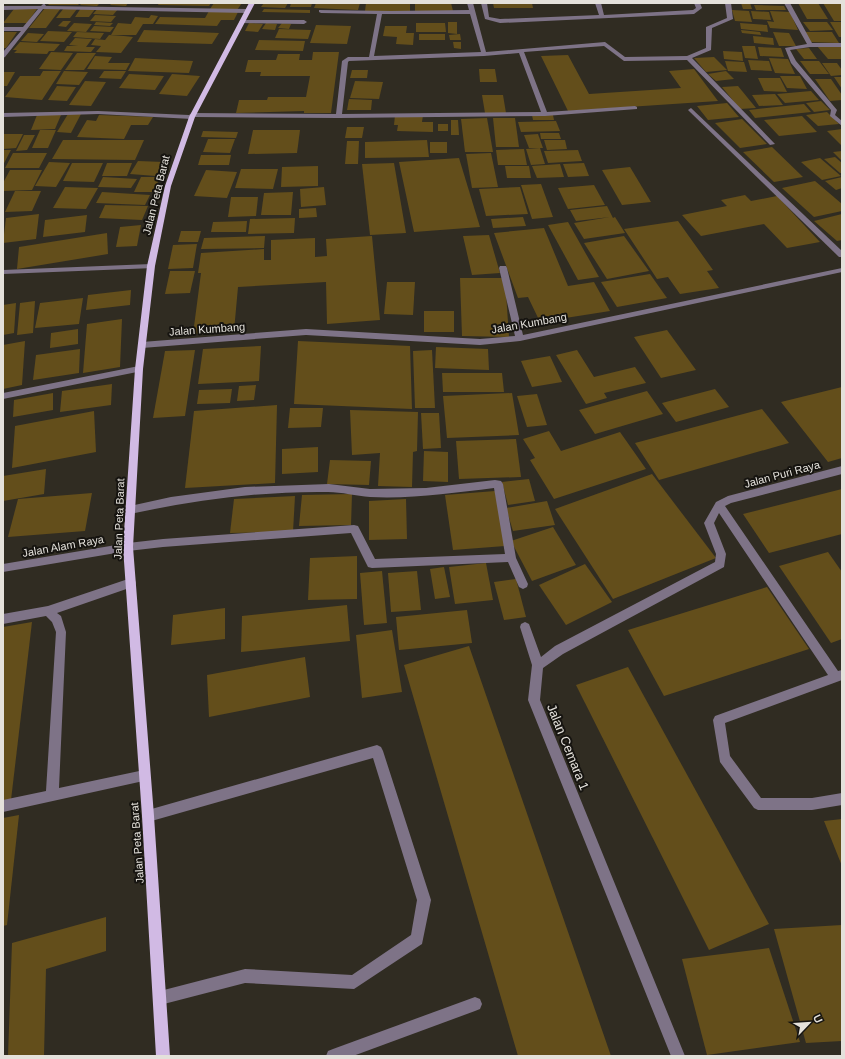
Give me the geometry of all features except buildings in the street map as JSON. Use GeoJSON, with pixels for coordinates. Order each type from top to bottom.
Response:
{"type":"FeatureCollection","features":[{"type":"Feature","properties":{"kind":"main road","name":"Jalan Peta Barat"},"geometry":{"type":"LineString","coordinates":[[163,1056],[148,816],[128,547],[139,369],[151,266],[168,186],[192,116],[249,7]]}},
{"type":"Feature","properties":{"kind":"street"},"geometry":{"type":"LineString","coordinates":[[470,3],[484,54]]}},
{"type":"Feature","properties":{"kind":"street"},"geometry":{"type":"LineString","coordinates":[[484,3],[487,18],[500,21],[694,12],[699,8],[697,3]]}},
{"type":"Feature","properties":{"kind":"street"},"geometry":{"type":"LineString","coordinates":[[598,3],[602,16]]}},
{"type":"Feature","properties":{"kind":"street"},"geometry":{"type":"LineString","coordinates":[[339,116],[345,61],[351,59],[484,54],[600,44],[605,44],[624,59],[688,58],[709,49],[709,27],[730,19],[728,3]]}},
{"type":"Feature","properties":{"kind":"street"},"geometry":{"type":"LineString","coordinates":[[786,3],[810,45]]}},
{"type":"Feature","properties":{"kind":"street"},"geometry":{"type":"LineString","coordinates":[[3,56],[44,5]]}},
{"type":"Feature","properties":{"kind":"street"},"geometry":{"type":"LineString","coordinates":[[3,8],[44,5],[81,7],[249,7]]}},
{"type":"Feature","properties":{"kind":"street"},"geometry":{"type":"LineString","coordinates":[[321,11],[380,13],[413,10],[472,12]]}},
{"type":"Feature","properties":{"kind":"street"},"geometry":{"type":"LineString","coordinates":[[371,59],[380,13]]}},
{"type":"Feature","properties":{"kind":"street"},"geometry":{"type":"LineString","coordinates":[[242,22],[304,22]]}},
{"type":"Feature","properties":{"kind":"street"},"geometry":{"type":"LineString","coordinates":[[3,30],[24,29]]}},
{"type":"Feature","properties":{"kind":"street"},"geometry":{"type":"LineString","coordinates":[[842,45],[810,45],[787,49],[793,62],[834,110],[832,115],[842,124]]}},
{"type":"Feature","properties":{"kind":"street"},"geometry":{"type":"LineString","coordinates":[[521,51],[544,114]]}},
{"type":"Feature","properties":{"kind":"street"},"geometry":{"type":"LineString","coordinates":[[688,58],[772,144]]}},
{"type":"Feature","properties":{"kind":"street"},"geometry":{"type":"LineString","coordinates":[[3,115],[82,113],[192,116],[544,114],[635,108]]}},
{"type":"Feature","properties":{"kind":"street"},"geometry":{"type":"LineString","coordinates":[[691,110],[842,255]]}},
{"type":"Feature","properties":{"kind":"street"},"geometry":{"type":"LineString","coordinates":[[3,272],[151,266]]}},
{"type":"Feature","properties":{"kind":"street"},"geometry":{"type":"LineString","coordinates":[[503,268],[520,338]]}},
{"type":"Feature","properties":{"kind":"street","name":"Jalan Kumbang"},"geometry":{"type":"LineString","coordinates":[[142,345],[306,332],[480,342],[520,338],[842,270]]}},
{"type":"Feature","properties":{"kind":"street"},"geometry":{"type":"LineString","coordinates":[[3,396],[139,369]]}},
{"type":"Feature","properties":{"kind":"street","name":"Jalan Puri Raya"},"geometry":{"type":"LineString","coordinates":[[724,503],[842,470]]}},
{"type":"Feature","properties":{"kind":"street"},"geometry":{"type":"LineString","coordinates":[[130,510],[171,501],[244,491],[329,488],[370,493],[426,492],[498,484],[511,558],[523,584]]}},
{"type":"Feature","properties":{"kind":"street"},"geometry":{"type":"LineString","coordinates":[[525,627],[538,665],[558,650],[720,564],[721,554],[709,523],[724,503],[839,676],[718,720],[724,758],[758,804],[812,804],[842,798]]}},
{"type":"Feature","properties":{"kind":"street","name":"Jalan Alam Raya"},"geometry":{"type":"LineString","coordinates":[[3,568],[128,547],[163,543],[354,528],[372,564],[511,558]]}},
{"type":"Feature","properties":{"kind":"street"},"geometry":{"type":"LineString","coordinates":[[3,619],[48,611],[131,583]]}},
{"type":"Feature","properties":{"kind":"street"},"geometry":{"type":"LineString","coordinates":[[48,611],[57,620],[61,632],[52,795]]}},
{"type":"Feature","properties":{"kind":"street","name":"Jalan Cemara 1"},"geometry":{"type":"LineString","coordinates":[[538,665],[534,700],[678,1056]]}},
{"type":"Feature","properties":{"kind":"street"},"geometry":{"type":"LineString","coordinates":[[148,816],[377,752],[424,900],[417,939],[354,982],[245,976],[160,998]]}},
{"type":"Feature","properties":{"kind":"street"},"geometry":{"type":"LineString","coordinates":[[3,806],[144,776]]}},
{"type":"Feature","properties":{"kind":"street"},"geometry":{"type":"LineString","coordinates":[[333,1056],[475,1004]]}}]}
